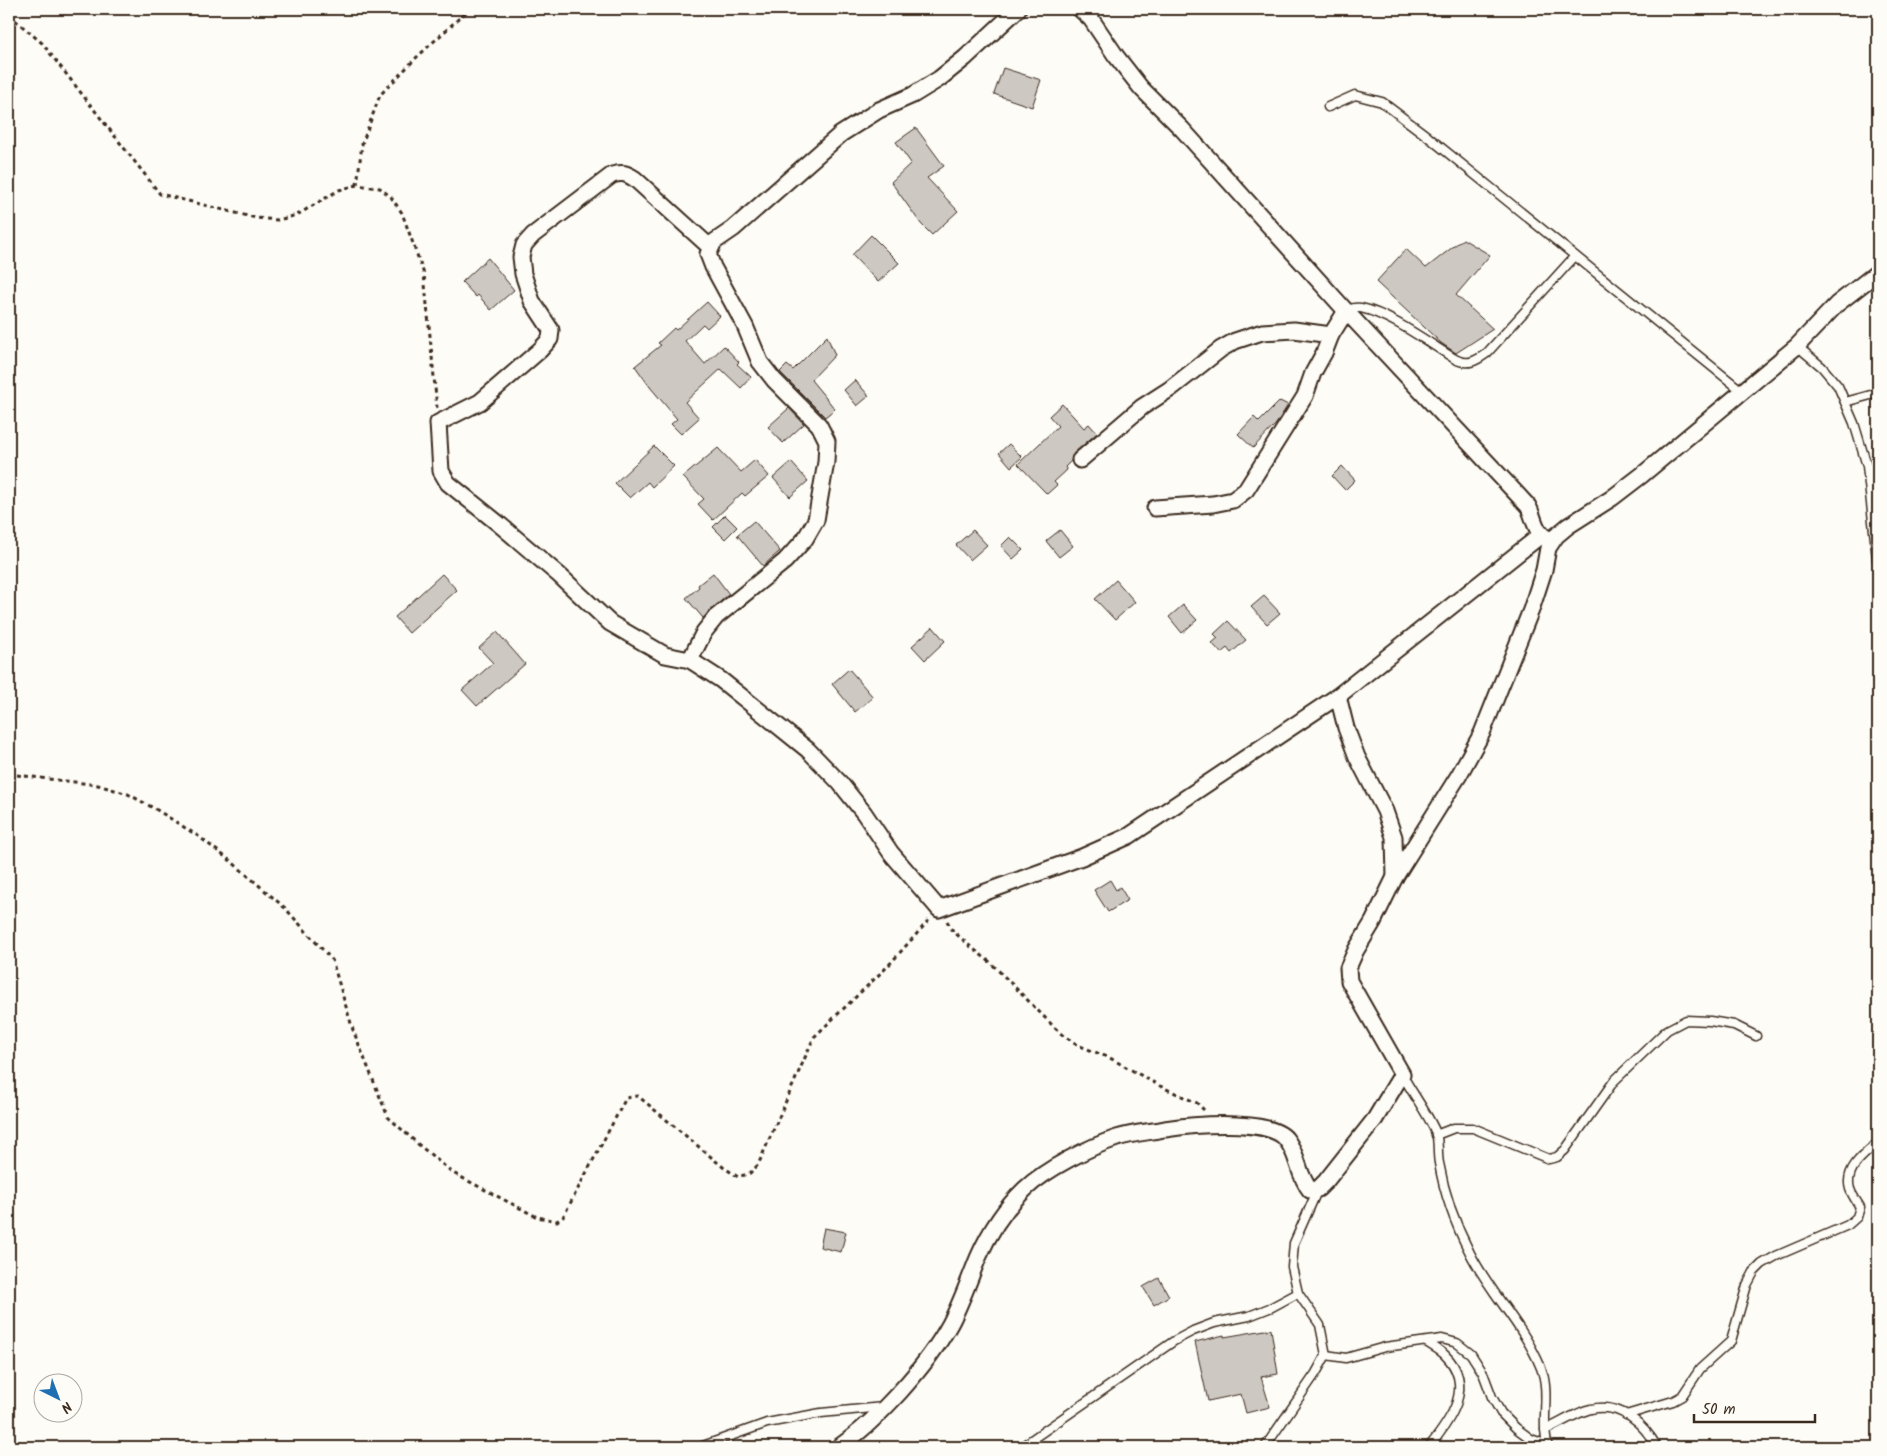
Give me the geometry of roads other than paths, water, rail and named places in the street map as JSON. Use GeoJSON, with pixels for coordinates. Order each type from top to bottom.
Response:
{"type":"FeatureCollection","features":[{"type":"Feature","properties":{"kind":"street"},"geometry":{"type":"LineString","coordinates":[[690,660],[704,632],[716,617],[785,561],[805,539],[816,520],[826,462],[827,441],[819,425],[774,380],[760,362],[751,345],[745,326],[708,254],[714,242],[733,229],[841,134],[879,110],[913,95],[939,79],[965,58],[1018,9]]}},
{"type":"Feature","properties":{"kind":"street"},"geometry":{"type":"LineString","coordinates":[[839,1447],[853,1438],[886,1407],[936,1346],[949,1324],[979,1256],[997,1222],[1025,1189],[1058,1164],[1118,1138],[1183,1126],[1220,1125],[1273,1129],[1285,1137],[1293,1149],[1302,1180],[1310,1190],[1318,1189],[1326,1182],[1374,1120],[1402,1074],[1349,981],[1348,968],[1395,877],[1459,775],[1482,733],[1531,610],[1544,570],[1548,548],[1547,538],[1538,531],[1528,506],[1346,311],[1182,128],[1141,88],[1091,19],[1080,9]]}},
{"type":"Feature","properties":{"kind":"street"},"geometry":{"type":"LineString","coordinates":[[711,248],[635,179],[626,173],[620,172],[612,175],[533,235],[524,244],[521,257],[523,274],[532,301],[551,330],[550,339],[480,402],[438,423],[441,471],[448,482],[529,549],[610,623],[665,655],[690,660],[746,698],[808,750],[840,783],[864,814],[890,853],[939,909],[1082,857],[1129,836],[1338,696],[1547,538],[1612,498],[1642,475],[1797,346],[1837,304],[1878,272]]}},
{"type":"Feature","properties":{"kind":"street"},"geometry":{"type":"LineString","coordinates":[[1155,508],[1213,504],[1233,500],[1246,490],[1305,396],[1313,373],[1324,354],[1330,335],[1346,311]]}},
{"type":"Feature","properties":{"kind":"street"},"geometry":{"type":"LineString","coordinates":[[1080,460],[1142,407],[1170,389],[1221,349],[1235,341],[1262,332],[1294,330],[1330,335]]}},
{"type":"Feature","properties":{"kind":"street"},"geometry":{"type":"LineString","coordinates":[[1338,696],[1356,757],[1385,811],[1394,837],[1395,877]]}},
{"type":"Feature","properties":{"kind":"lane"},"geometry":{"type":"LineString","coordinates":[[1328,106],[1355,95],[1382,102],[1427,136],[1742,391]]}},
{"type":"Feature","properties":{"kind":"lane"},"geometry":{"type":"LineString","coordinates":[[1346,311],[1352,308],[1359,308],[1372,312],[1395,322],[1463,363],[1475,362],[1487,353],[1575,256]]}},
{"type":"Feature","properties":{"kind":"lane"},"geometry":{"type":"LineString","coordinates":[[1797,346],[1822,367],[1838,386],[1854,423],[1867,466],[1878,568]]}},
{"type":"Feature","properties":{"kind":"lane"},"geometry":{"type":"LineString","coordinates":[[1845,402],[1878,393]]}},
{"type":"Feature","properties":{"kind":"lane"},"geometry":{"type":"LineString","coordinates":[[1436,1134],[1454,1128],[1472,1128],[1549,1159],[1557,1157],[1566,1150],[1576,1137],[1614,1081],[1667,1030],[1686,1020],[1710,1021],[1734,1025],[1756,1036]]}},
{"type":"Feature","properties":{"kind":"lane"},"geometry":{"type":"LineString","coordinates":[[1402,1074],[1436,1134],[1439,1164],[1452,1209],[1470,1253],[1488,1284],[1528,1341],[1542,1370],[1545,1430],[1548,1446]]}},
{"type":"Feature","properties":{"kind":"lane"},"geometry":{"type":"LineString","coordinates":[[1626,1415],[1673,1401],[1682,1396],[1700,1369],[1731,1341],[1747,1285],[1754,1272],[1762,1264],[1776,1256],[1848,1225],[1858,1217],[1860,1207],[1850,1189],[1849,1177],[1855,1164],[1878,1143]]}},
{"type":"Feature","properties":{"kind":"lane"},"geometry":{"type":"LineString","coordinates":[[1264,1447],[1316,1373],[1326,1355],[1320,1325],[1298,1292],[1292,1268],[1294,1243],[1318,1189]]}},
{"type":"Feature","properties":{"kind":"lane"},"geometry":{"type":"LineString","coordinates":[[1021,1447],[1174,1341],[1214,1323],[1249,1316],[1272,1307],[1298,1292]]}},
{"type":"Feature","properties":{"kind":"lane"},"geometry":{"type":"LineString","coordinates":[[1326,1355],[1346,1358],[1385,1347],[1442,1339],[1457,1343],[1471,1354],[1483,1373],[1492,1397],[1502,1413],[1516,1428],[1531,1439],[1548,1446]]}},
{"type":"Feature","properties":{"kind":"lane"},"geometry":{"type":"LineString","coordinates":[[1426,1342],[1445,1356],[1454,1368],[1458,1379],[1460,1397],[1448,1424],[1429,1447]]}},
{"type":"Feature","properties":{"kind":"lane"},"geometry":{"type":"LineString","coordinates":[[700,1447],[767,1423],[821,1413],[886,1407]]}},
{"type":"Feature","properties":{"kind":"lane"},"geometry":{"type":"LineString","coordinates":[[1545,1430],[1590,1409],[1607,1407],[1626,1415],[1640,1424],[1650,1435],[1657,1447]]}}]}
